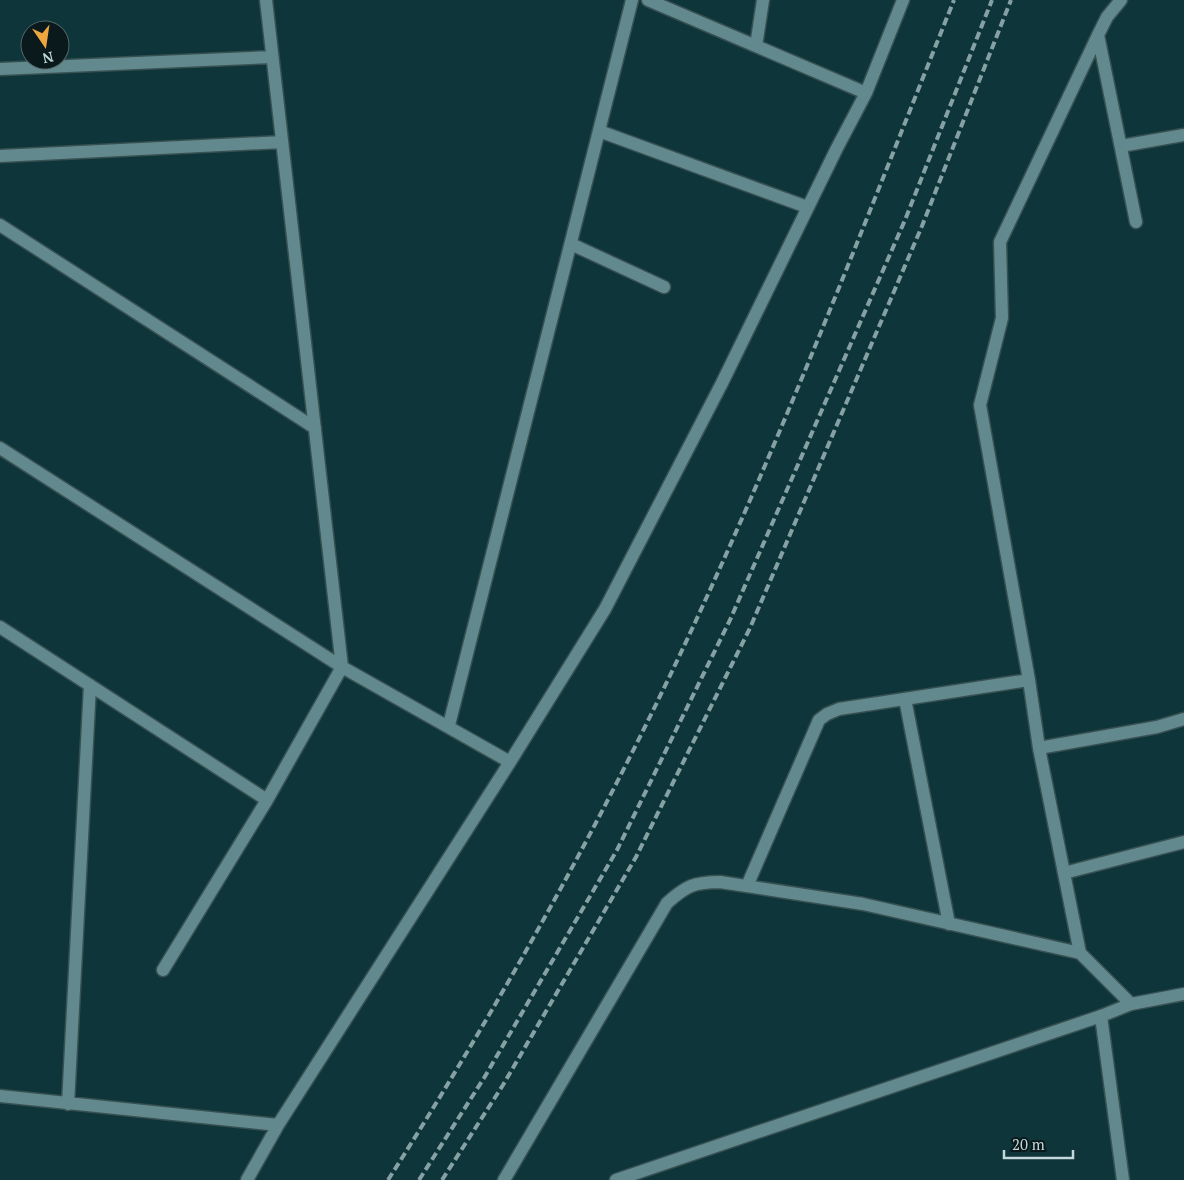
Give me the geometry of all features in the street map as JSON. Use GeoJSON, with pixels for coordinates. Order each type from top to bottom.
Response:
{"type":"FeatureCollection","features":[{"type":"Feature","properties":{"kind":"street"},"geometry":{"type":"LineString","coordinates":[[163,970],[267,800],[342,666],[266,0]]}},
{"type":"Feature","properties":{"kind":"street"},"geometry":{"type":"LineString","coordinates":[[449,726],[632,0]]}},
{"type":"Feature","properties":{"kind":"street"},"geometry":{"type":"LineString","coordinates":[[648,0],[866,93]]}},
{"type":"Feature","properties":{"kind":"street"},"geometry":{"type":"LineString","coordinates":[[756,46],[763,0]]}},
{"type":"Feature","properties":{"kind":"street"},"geometry":{"type":"LineString","coordinates":[[247,1180],[278,1125],[510,762],[605,609],[722,383],[807,208],[866,93],[903,0]]}},
{"type":"Feature","properties":{"kind":"street"},"geometry":{"type":"LineString","coordinates":[[1080,953],[1038,748],[1029,680],[980,406],[1002,318],[1000,242],[1107,17],[1121,0]]}},
{"type":"Feature","properties":{"kind":"street"},"geometry":{"type":"LineString","coordinates":[[1098,35],[1136,222]]}},
{"type":"Feature","properties":{"kind":"street"},"geometry":{"type":"LineString","coordinates":[[0,69],[272,57]]}},
{"type":"Feature","properties":{"kind":"street"},"geometry":{"type":"LineString","coordinates":[[599,131],[807,208]]}},
{"type":"Feature","properties":{"kind":"street"},"geometry":{"type":"LineString","coordinates":[[1121,146],[1184,135]]}},
{"type":"Feature","properties":{"kind":"street"},"geometry":{"type":"LineString","coordinates":[[0,156],[282,142]]}},
{"type":"Feature","properties":{"kind":"street"},"geometry":{"type":"LineString","coordinates":[[0,225],[315,428]]}},
{"type":"Feature","properties":{"kind":"street"},"geometry":{"type":"LineString","coordinates":[[570,244],[664,287]]}},
{"type":"Feature","properties":{"kind":"street"},"geometry":{"type":"LineString","coordinates":[[0,448],[342,666],[510,762]]}},
{"type":"Feature","properties":{"kind":"street"},"geometry":{"type":"LineString","coordinates":[[0,627],[267,800]]}},
{"type":"Feature","properties":{"kind":"street"},"geometry":{"type":"LineString","coordinates":[[747,886],[819,720],[827,714],[840,709],[1029,680]]}},
{"type":"Feature","properties":{"kind":"street"},"geometry":{"type":"LineString","coordinates":[[68,1104],[90,685]]}},
{"type":"Feature","properties":{"kind":"street"},"geometry":{"type":"LineString","coordinates":[[905,699],[949,924]]}},
{"type":"Feature","properties":{"kind":"street"},"geometry":{"type":"LineString","coordinates":[[1038,748],[1157,727],[1184,719]]}},
{"type":"Feature","properties":{"kind":"street"},"geometry":{"type":"LineString","coordinates":[[1064,873],[1184,842]]}},
{"type":"Feature","properties":{"kind":"street"},"geometry":{"type":"LineString","coordinates":[[504,1180],[667,903],[682,889],[700,882],[747,886],[863,904],[1080,953],[1131,1004]]}},
{"type":"Feature","properties":{"kind":"street"},"geometry":{"type":"LineString","coordinates":[[616,1180],[1101,1016],[1131,1004],[1184,994]]}},
{"type":"Feature","properties":{"kind":"street"},"geometry":{"type":"LineString","coordinates":[[1101,1016],[1123,1180]]}},
{"type":"Feature","properties":{"kind":"street"},"geometry":{"type":"LineString","coordinates":[[0,1096],[278,1125]]}},
{"type":"Feature","properties":{"kind":"railway"},"geometry":{"type":"LineString","coordinates":[[388,1180],[516,969],[595,824],[669,677],[738,529],[802,378],[954,0]]}},
{"type":"Feature","properties":{"kind":"railway"},"geometry":{"type":"LineString","coordinates":[[419,1180],[484,1078],[617,850],[730,620],[905,220],[992,0]]}},
{"type":"Feature","properties":{"kind":"railway"},"geometry":{"type":"LineString","coordinates":[[442,1180],[503,1085],[636,857],[750,628],[922,226],[1011,0]]}}]}
